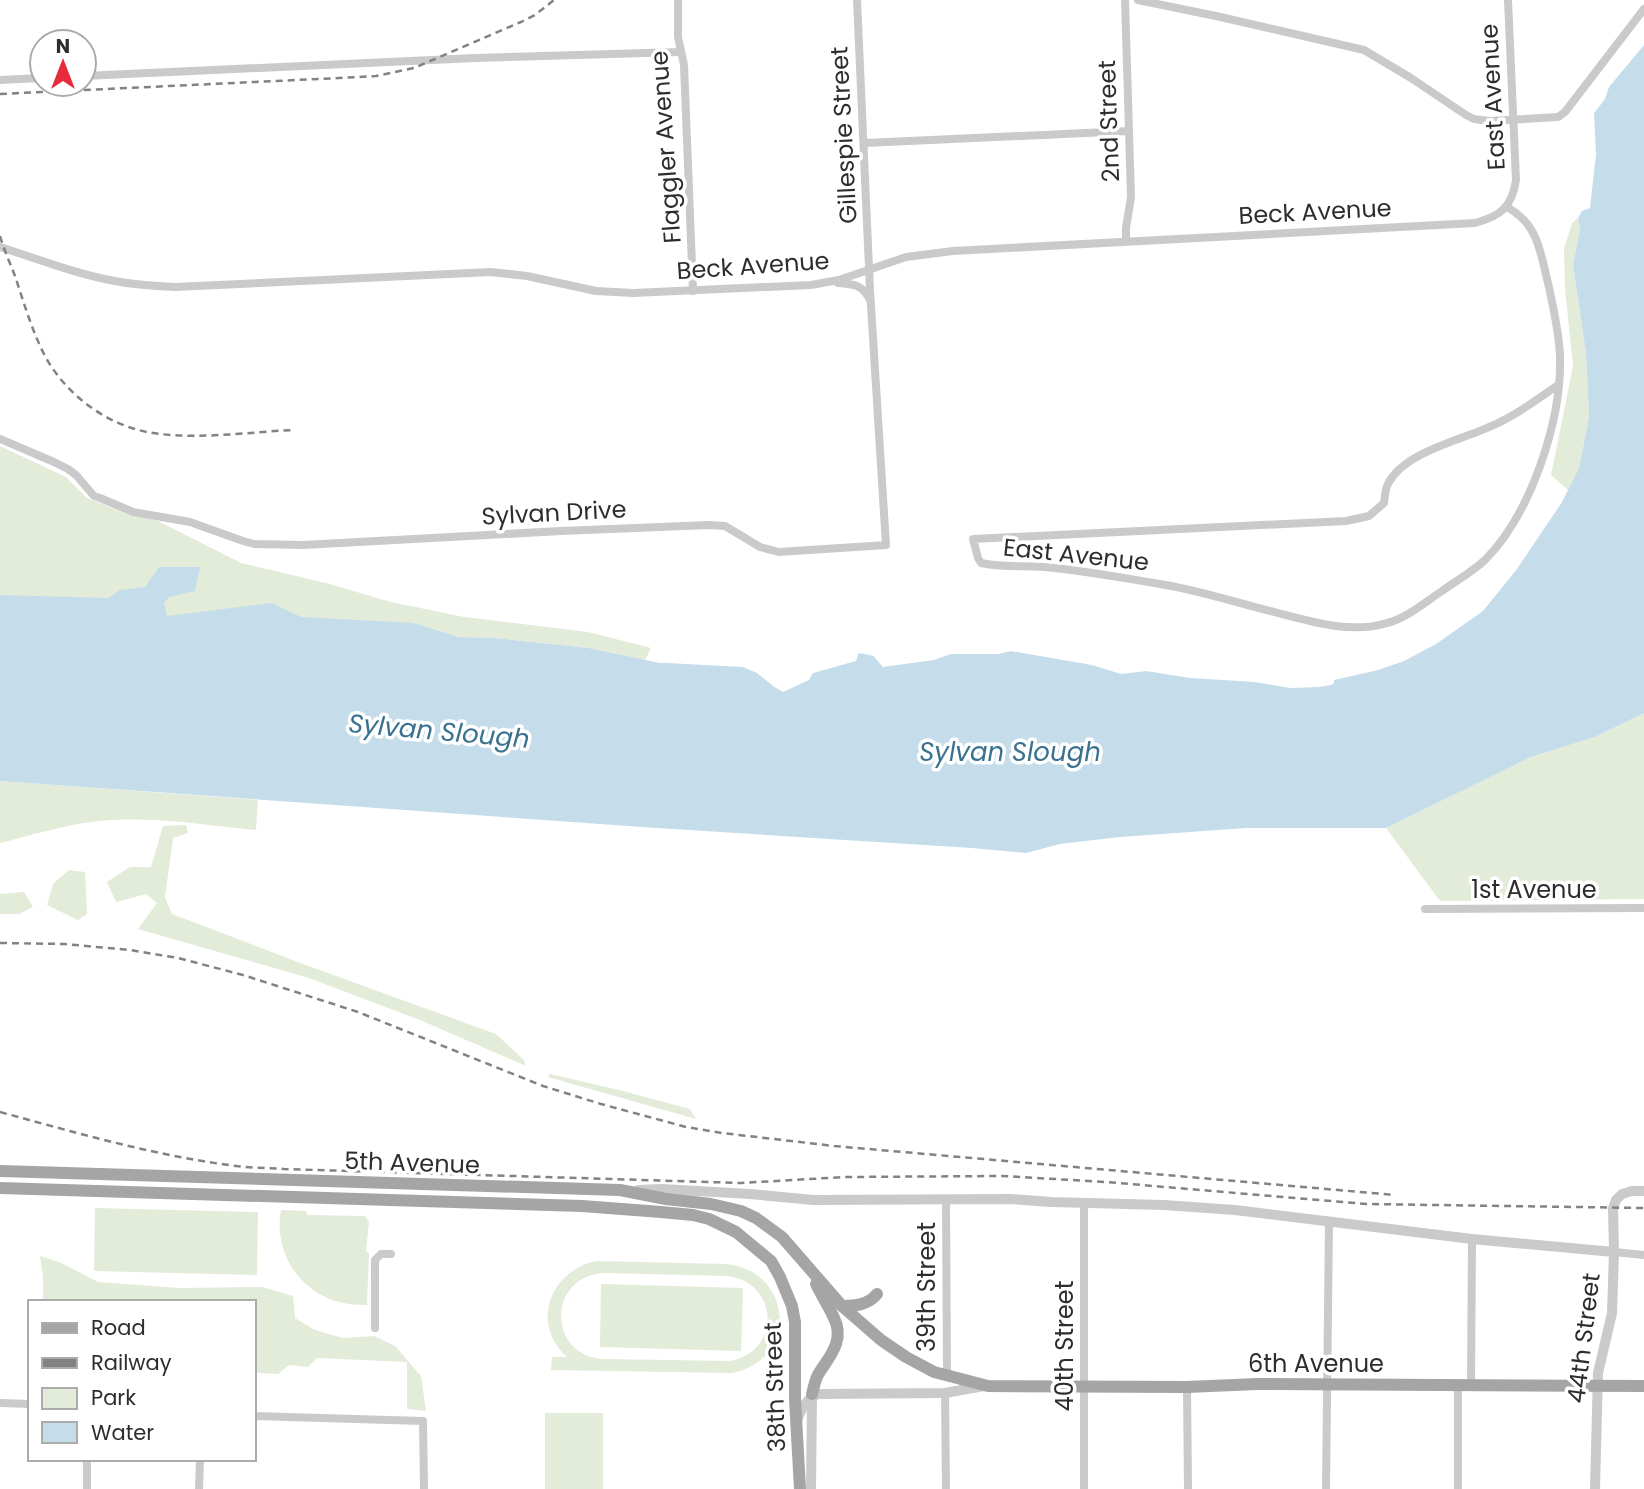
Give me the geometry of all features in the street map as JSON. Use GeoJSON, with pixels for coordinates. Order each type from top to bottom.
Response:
{"type":"FeatureCollection","features":[{"type":"Feature","properties":{"kind":"main road","name":"5th Avenue"},"geometry":{"type":"LineString","coordinates":[[0,1171],[620,1190],[741,1211],[782,1237],[802,1259]]}},
{"type":"Feature","properties":{"kind":"main road","name":"5th Avenue"},"geometry":{"type":"LineString","coordinates":[[0,1188],[628,1209],[709,1219],[736,1232],[760,1251]]}},
{"type":"Feature","properties":{"kind":"main road","name":"38th Street"},"geometry":{"type":"LineString","coordinates":[[760,1251],[771,1261],[792,1306],[796,1336],[795,1399],[800,1489]]}},
{"type":"Feature","properties":{"kind":"main road","name":"6th Avenue"},"geometry":{"type":"LineString","coordinates":[[802,1259],[842,1306],[881,1340],[934,1372],[988,1386],[1644,1386]]}},
{"type":"Feature","properties":{"kind":"main road"},"geometry":{"type":"LineString","coordinates":[[802,1259],[838,1328],[837,1346],[819,1373],[812,1396]]}},
{"type":"Feature","properties":{"kind":"main road"},"geometry":{"type":"LineString","coordinates":[[842,1306],[872,1301],[877,1294]]}},
{"type":"Feature","properties":{"kind":"street","name":"Flaggler Avenue"},"geometry":{"type":"LineString","coordinates":[[678,0],[678,37],[684,65],[693,291]]}},
{"type":"Feature","properties":{"kind":"street","name":"Gillespie Street"},"geometry":{"type":"LineString","coordinates":[[857,0],[870,269]]}},
{"type":"Feature","properties":{"kind":"street","name":"2nd Street"},"geometry":{"type":"LineString","coordinates":[[1125,0],[1131,197],[1126,242]]}},
{"type":"Feature","properties":{"kind":"street"},"geometry":{"type":"LineString","coordinates":[[1138,0],[1364,50],[1466,115],[1490,121],[1558,117],[1565,112],[1644,9]]}},
{"type":"Feature","properties":{"kind":"street","name":"East Avenue"},"geometry":{"type":"LineString","coordinates":[[1508,0],[1516,180],[1507,207],[1534,233],[1554,309],[1560,352],[1558,385],[1557,400],[1553,421],[1533,483],[1500,542],[1483,561],[1402,617],[1389,623],[1356,627],[1322,624],[1171,586],[1045,567],[992,566],[981,563],[978,558],[973,539],[1346,521],[1369,516],[1384,503],[1389,482],[1399,468],[1409,461],[1456,439],[1499,424],[1558,385]]}},
{"type":"Feature","properties":{"kind":"street"},"geometry":{"type":"LineString","coordinates":[[98,75],[681,52]]}},
{"type":"Feature","properties":{"kind":"street"},"geometry":{"type":"LineString","coordinates":[[0,80],[28,79]]}},
{"type":"Feature","properties":{"kind":"street"},"geometry":{"type":"LineString","coordinates":[[864,143],[1129,131]]}},
{"type":"Feature","properties":{"kind":"street","name":"Beck Avenue"},"geometry":{"type":"LineString","coordinates":[[0,247],[74,271],[140,285],[186,286],[491,272],[527,276],[577,287],[633,293],[824,283],[906,257],[931,253],[1475,223],[1495,217],[1507,207]]}},
{"type":"Feature","properties":{"kind":"street","name":"Sylvan Drive"},"geometry":{"type":"LineString","coordinates":[[0,439],[68,469],[94,496],[133,512],[190,522],[254,544],[303,545],[709,525],[724,526],[760,547],[779,552],[886,545],[870,269]]}},
{"type":"Feature","properties":{"kind":"street"},"geometry":{"type":"LineString","coordinates":[[824,283],[855,285],[866,291],[871,301]]}},
{"type":"Feature","properties":{"kind":"street","name":"1st Avenue"},"geometry":{"type":"LineString","coordinates":[[1425,909],[1644,908]]}},
{"type":"Feature","properties":{"kind":"street"},"geometry":{"type":"LineString","coordinates":[[620,1190],[662,1189],[813,1200],[1012,1199],[1190,1207],[1472,1240],[1644,1255]]}},
{"type":"Feature","properties":{"kind":"street","name":"44th Street"},"geometry":{"type":"LineString","coordinates":[[1595,1489],[1598,1373],[1612,1313],[1613,1208],[1622,1194],[1644,1191]]}},
{"type":"Feature","properties":{"kind":"street","name":"39th Street"},"geometry":{"type":"LineString","coordinates":[[946,1199],[947,1376]]}},
{"type":"Feature","properties":{"kind":"street","name":"40th Street"},"geometry":{"type":"LineString","coordinates":[[1083,1202],[1084,1489]]}},
{"type":"Feature","properties":{"kind":"street"},"geometry":{"type":"LineString","coordinates":[[1326,1489],[1329,1222]]}},
{"type":"Feature","properties":{"kind":"street"},"geometry":{"type":"LineString","coordinates":[[1458,1489],[1472,1240]]}},
{"type":"Feature","properties":{"kind":"street"},"geometry":{"type":"LineString","coordinates":[[375,1328],[375,1260],[381,1254],[391,1254]]}},
{"type":"Feature","properties":{"kind":"street","name":"6th Avenue"},"geometry":{"type":"LineString","coordinates":[[812,1396],[945,1393],[988,1386]]}},
{"type":"Feature","properties":{"kind":"street"},"geometry":{"type":"LineString","coordinates":[[1187,1387],[1188,1489]]}},
{"type":"Feature","properties":{"kind":"street"},"geometry":{"type":"LineString","coordinates":[[945,1393],[946,1489]]}},
{"type":"Feature","properties":{"kind":"street"},"geometry":{"type":"LineString","coordinates":[[797,1422],[802,1407],[812,1396]]}},
{"type":"Feature","properties":{"kind":"street","name":"38th Street"},"geometry":{"type":"LineString","coordinates":[[811,1489],[812,1396]]}},
{"type":"Feature","properties":{"kind":"street"},"geometry":{"type":"LineString","coordinates":[[0,1403],[28,1404]]}},
{"type":"Feature","properties":{"kind":"street"},"geometry":{"type":"LineString","coordinates":[[256,1416],[423,1421],[424,1489]]}},
{"type":"Feature","properties":{"kind":"street"},"geometry":{"type":"LineString","coordinates":[[87,1461],[87,1489]]}},
{"type":"Feature","properties":{"kind":"street"},"geometry":{"type":"LineString","coordinates":[[199,1489],[200,1461]]}},
{"type":"Feature","properties":{"kind":"green space"},"geometry":{"type":"Polygon","coordinates":[[[1578,218],[1580,229],[1573,265],[1586,354],[1589,417],[1579,468],[1568,490],[1551,475],[1573,366],[1564,249],[1572,223],[1578,218]]]}},
{"type":"Feature","properties":{"kind":"green space"},"geometry":{"type":"Polygon","coordinates":[[[0,446],[66,477],[87,498],[132,516],[156,520],[241,563],[391,602],[464,617],[588,632],[651,648],[645,660],[589,648],[459,637],[414,623],[168,631],[0,601],[0,446]]]}},
{"type":"Feature","properties":{"kind":"green space"},"geometry":{"type":"Polygon","coordinates":[[[1644,713],[1644,899],[1440,901],[1386,828],[1531,757],[1595,737],[1644,713]]]}},
{"type":"Feature","properties":{"kind":"green space"},"geometry":{"type":"Polygon","coordinates":[[[0,781],[258,800],[256,830],[178,822],[119,820],[75,825],[0,843],[0,781]]]}},
{"type":"Feature","properties":{"kind":"green space"},"geometry":{"type":"Polygon","coordinates":[[[186,825],[188,833],[173,838],[165,897],[172,914],[496,1034],[524,1060],[526,1066],[420,1020],[309,978],[138,929],[157,903],[146,894],[116,902],[107,882],[130,867],[151,867],[163,826],[186,825]]]}},
{"type":"Feature","properties":{"kind":"green space"},"geometry":{"type":"Polygon","coordinates":[[[69,870],[85,872],[87,914],[78,920],[47,905],[53,884],[69,870]]]}},
{"type":"Feature","properties":{"kind":"green space"},"geometry":{"type":"Polygon","coordinates":[[[24,892],[33,907],[19,914],[0,914],[0,894],[24,892]]]}},
{"type":"Feature","properties":{"kind":"green space"},"geometry":{"type":"Polygon","coordinates":[[[550,1074],[690,1109],[696,1119],[548,1077],[550,1074]]]}},
{"type":"Feature","properties":{"kind":"green space"},"geometry":{"type":"Polygon","coordinates":[[[95,1208],[258,1212],[257,1275],[94,1271],[95,1208]]]}},
{"type":"Feature","properties":{"kind":"green space"},"geometry":{"type":"Polygon","coordinates":[[[281,1210],[306,1211],[307,1215],[365,1216],[369,1222],[366,1251],[369,1253],[367,1305],[330,1299],[306,1284],[289,1263],[284,1251],[281,1210]]]}},
{"type":"Feature","properties":{"kind":"green space"},"geometry":{"type":"Polygon","coordinates":[[[40,1256],[59,1262],[98,1282],[180,1288],[262,1287],[293,1296],[295,1318],[315,1330],[343,1338],[374,1336],[395,1346],[421,1376],[426,1411],[407,1409],[407,1362],[317,1358],[308,1367],[289,1365],[278,1374],[259,1373],[256,1370],[256,1300],[43,1300],[40,1256]]]}},
{"type":"Feature","properties":{"kind":"green space"},"geometry":{"type":"Polygon","coordinates":[[[596,1261],[726,1264],[749,1270],[765,1282],[775,1298],[780,1316],[777,1335],[769,1351],[754,1365],[732,1373],[551,1370],[552,1357],[567,1357],[556,1344],[549,1329],[550,1300],[567,1276],[596,1261]],[[605,1273],[586,1277],[573,1287],[564,1300],[561,1315],[563,1330],[571,1344],[584,1354],[602,1359],[731,1361],[748,1354],[759,1344],[766,1331],[768,1317],[765,1303],[757,1290],[744,1281],[727,1276],[605,1273]]]}},
{"type":"Feature","properties":{"kind":"green space"},"geometry":{"type":"Polygon","coordinates":[[[601,1284],[743,1288],[741,1351],[600,1347],[601,1284]]]}},
{"type":"Feature","properties":{"kind":"green space"},"geometry":{"type":"Polygon","coordinates":[[[545,1413],[603,1413],[603,1489],[545,1489],[545,1413]]]}},
{"type":"Feature","properties":{"kind":"water","name":"Sylvan Slough"},"geometry":{"type":"Polygon","coordinates":[[[1644,45],[1644,713],[1595,737],[1531,757],[1386,828],[1246,828],[1120,837],[1060,844],[1026,853],[0,781],[0,595],[108,598],[120,590],[145,587],[159,567],[200,567],[195,591],[169,597],[164,603],[167,616],[272,603],[301,617],[414,623],[459,637],[589,648],[660,663],[723,662],[753,666],[785,687],[812,673],[841,664],[859,653],[874,656],[885,664],[955,652],[1011,651],[1121,669],[1163,668],[1203,676],[1268,681],[1334,680],[1404,661],[1436,644],[1483,611],[1517,569],[1562,502],[1579,468],[1589,417],[1586,354],[1573,265],[1580,229],[1578,218],[1582,211],[1590,208],[1596,154],[1594,113],[1605,99],[1609,87],[1644,45]]]}},
{"type":"Feature","properties":{"kind":"pier"},"geometry":{"type":"Polygon","coordinates":[[[955,648],[1011,648],[1093,659],[1122,666],[1163,665],[1204,673],[1287,680],[1334,677],[1334,683],[1319,687],[1290,688],[1146,671],[1121,674],[1092,665],[1011,651],[998,654],[951,654],[934,660],[883,667],[874,653],[886,660],[955,648]]]}},
{"type":"Feature","properties":{"kind":"pier"},"geometry":{"type":"Polygon","coordinates":[[[860,649],[856,661],[813,673],[809,680],[783,692],[757,673],[743,667],[667,663],[666,660],[723,659],[754,663],[786,683],[811,670],[840,661],[860,649]]]}},
{"type":"Feature","properties":{"kind":"railway"},"geometry":{"type":"LineString","coordinates":[[0,94],[376,76],[414,68],[521,22],[554,0]]}},
{"type":"Feature","properties":{"kind":"railway"},"geometry":{"type":"LineString","coordinates":[[0,236],[45,356],[66,385],[93,409],[125,426],[160,434],[209,435],[293,430]]}},
{"type":"Feature","properties":{"kind":"railway"},"geometry":{"type":"LineString","coordinates":[[0,943],[64,944],[130,950],[178,958],[243,975],[358,1012],[543,1086],[686,1127],[834,1146],[1395,1195]]}},
{"type":"Feature","properties":{"kind":"railway"},"geometry":{"type":"LineString","coordinates":[[0,1112],[146,1150],[254,1168],[741,1183],[845,1177],[1003,1176],[1366,1204],[1644,1208]]}}]}
